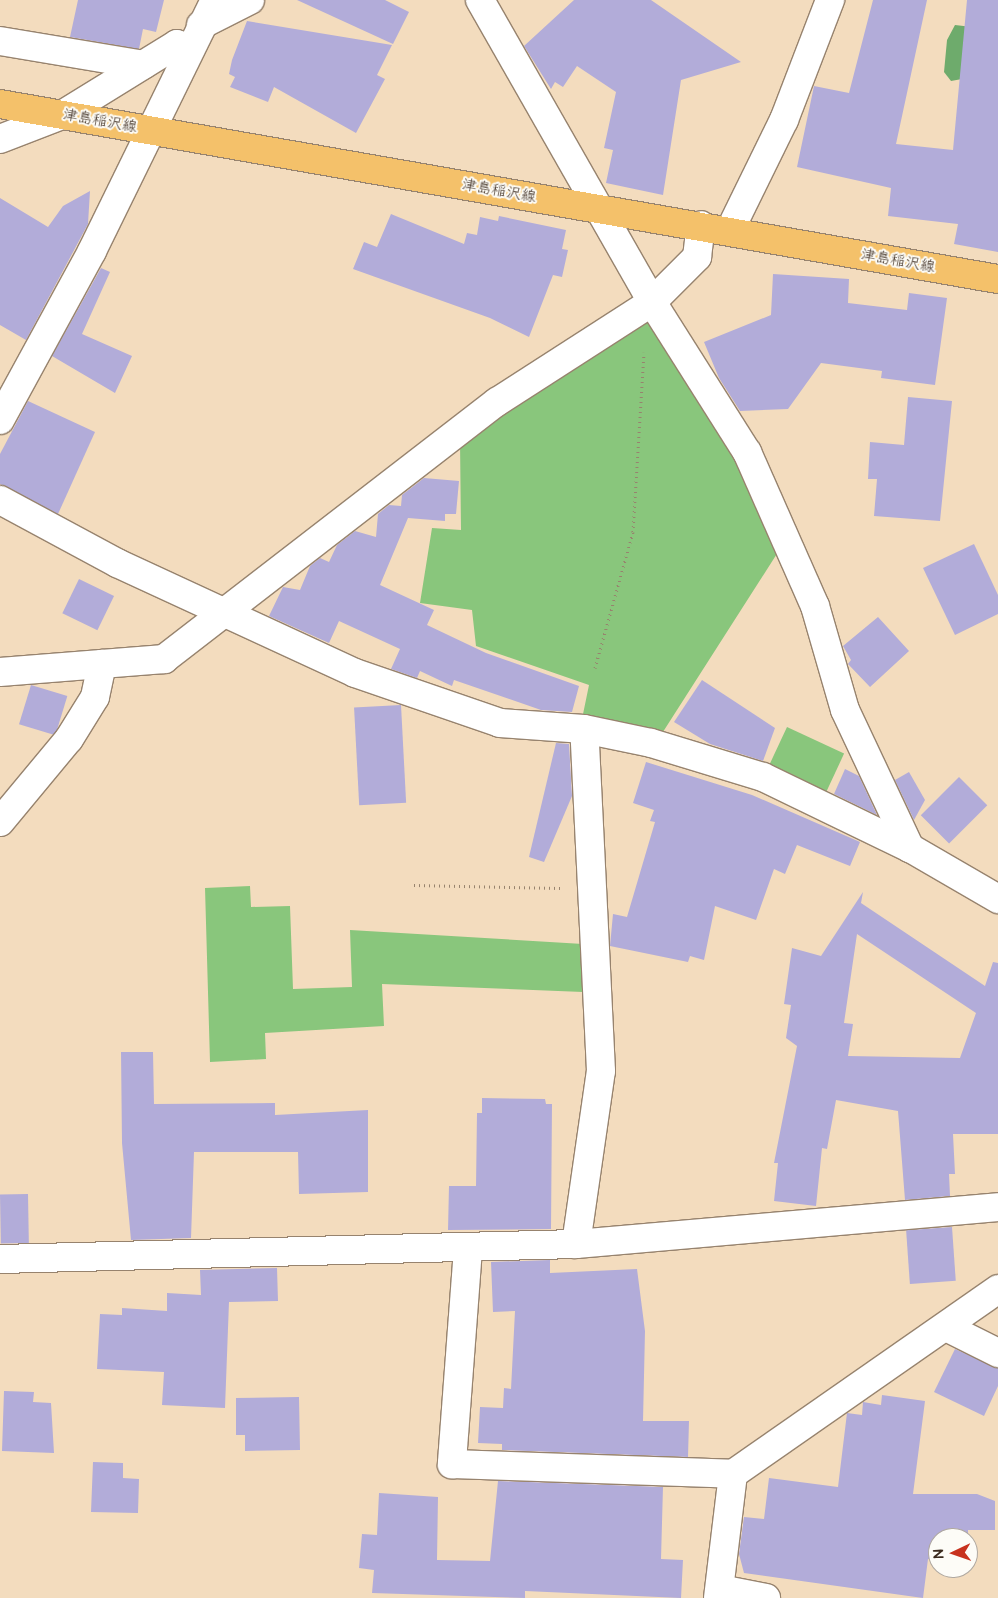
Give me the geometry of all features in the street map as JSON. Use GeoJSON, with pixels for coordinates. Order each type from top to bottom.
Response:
{"type":"FeatureCollection","features":[{"type":"Feature","properties":{"kind":"main road","name":"津島稲沢線"},"geometry":{"type":"LineString","coordinates":[[0,104],[998,278]]}},
{"type":"Feature","properties":{"kind":"street"},"geometry":{"type":"LineString","coordinates":[[0,420],[92,251],[215,0]]}},
{"type":"Feature","properties":{"kind":"street"},"geometry":{"type":"LineString","coordinates":[[0,139],[62,115],[177,44],[196,37],[250,0]]}},
{"type":"Feature","properties":{"kind":"street"},"geometry":{"type":"LineString","coordinates":[[480,0],[599,208],[649,304],[747,452],[815,606],[845,710],[910,848]]}},
{"type":"Feature","properties":{"kind":"street"},"geometry":{"type":"LineString","coordinates":[[730,230],[784,120],[830,0]]}},
{"type":"Feature","properties":{"kind":"street"},"geometry":{"type":"LineString","coordinates":[[0,40],[142,65]]}},
{"type":"Feature","properties":{"kind":"street"},"geometry":{"type":"LineString","coordinates":[[0,672],[164,659],[497,402],[649,304],[696,257],[701,226]]}},
{"type":"Feature","properties":{"kind":"street"},"geometry":{"type":"LineString","coordinates":[[0,500],[117,563],[226,610],[355,673],[500,723],[584,729],[651,743],[763,777],[910,848],[998,899]]}},
{"type":"Feature","properties":{"kind":"street"},"geometry":{"type":"LineString","coordinates":[[0,822],[69,739],[95,697],[102,664]]}},
{"type":"Feature","properties":{"kind":"street"},"geometry":{"type":"LineString","coordinates":[[576,1244],[601,1071],[584,729]]}},
{"type":"Feature","properties":{"kind":"street"},"geometry":{"type":"LineString","coordinates":[[0,1259],[468,1249],[576,1244],[998,1206]]}},
{"type":"Feature","properties":{"kind":"street"},"geometry":{"type":"LineString","coordinates":[[468,1249],[452,1464],[733,1474],[948,1328],[998,1289]]}},
{"type":"Feature","properties":{"kind":"street"},"geometry":{"type":"LineString","coordinates":[[948,1328],[998,1352]]}},
{"type":"Feature","properties":{"kind":"street"},"geometry":{"type":"LineString","coordinates":[[733,1474],[719,1593],[766,1598]]}},
{"type":"Feature","properties":{"kind":"path"},"geometry":{"type":"LineString","coordinates":[[594,668],[633,532],[649,304]]}},
{"type":"Feature","properties":{"kind":"path"},"geometry":{"type":"LineString","coordinates":[[414,885],[592,888]]}},
{"type":"Feature","properties":{"kind":"green space"},"geometry":{"type":"Polygon","coordinates":[[[955,25],[998,30],[962,79],[951,81],[944,72],[947,40],[955,25]]]}},
{"type":"Feature","properties":{"kind":"green space"},"geometry":{"type":"Polygon","coordinates":[[[652,317],[746,466],[780,549],[661,735],[582,719],[589,685],[476,646],[472,610],[420,603],[432,528],[461,530],[460,441],[652,317]]]}},
{"type":"Feature","properties":{"kind":"green space"},"geometry":{"type":"Polygon","coordinates":[[[787,727],[844,754],[824,796],[767,770],[787,727]]]}},
{"type":"Feature","properties":{"kind":"green space"},"geometry":{"type":"Polygon","coordinates":[[[250,886],[251,907],[290,906],[293,989],[352,987],[350,930],[583,944],[583,992],[382,984],[384,1026],[265,1033],[266,1059],[210,1062],[205,888],[250,886]]]}},
{"type":"Feature","properties":{"kind":"building"},"geometry":{"type":"Polygon","coordinates":[[[78,0],[164,0],[156,32],[143,29],[139,49],[70,37],[78,0]]]}},
{"type":"Feature","properties":{"kind":"building"},"geometry":{"type":"Polygon","coordinates":[[[297,0],[385,0],[409,12],[393,44],[297,0]]]}},
{"type":"Feature","properties":{"kind":"building"},"geometry":{"type":"Polygon","coordinates":[[[574,0],[651,0],[741,62],[681,80],[663,195],[606,183],[613,150],[604,148],[616,92],[577,66],[563,87],[555,82],[551,89],[524,46],[574,0]]]}},
{"type":"Feature","properties":{"kind":"building"},"geometry":{"type":"Polygon","coordinates":[[[873,0],[927,0],[896,144],[953,150],[967,0],[998,0],[998,252],[954,244],[958,224],[888,216],[891,188],[797,167],[814,86],[849,93],[873,0]]]}},
{"type":"Feature","properties":{"kind":"building"},"geometry":{"type":"Polygon","coordinates":[[[247,21],[392,45],[377,75],[385,79],[356,133],[274,87],[268,102],[230,87],[235,77],[229,74],[232,60],[247,21]]]}},
{"type":"Feature","properties":{"kind":"building"},"geometry":{"type":"Polygon","coordinates":[[[90,191],[88,224],[26,340],[0,325],[0,198],[48,227],[63,206],[90,191]]]}},
{"type":"Feature","properties":{"kind":"building"},"geometry":{"type":"Polygon","coordinates":[[[391,214],[464,244],[467,233],[477,235],[480,217],[498,221],[499,216],[566,230],[562,249],[568,250],[562,277],[553,275],[529,337],[490,318],[353,269],[364,242],[377,247],[391,214]]]}},
{"type":"Feature","properties":{"kind":"building"},"geometry":{"type":"Polygon","coordinates":[[[101,268],[110,272],[82,334],[132,356],[115,393],[52,356],[101,268]]]}},
{"type":"Feature","properties":{"kind":"building"},"geometry":{"type":"Polygon","coordinates":[[[773,274],[849,279],[848,303],[907,310],[909,293],[947,298],[935,385],[881,378],[882,371],[821,363],[788,409],[740,411],[719,378],[704,342],[771,315],[773,274]]]}},
{"type":"Feature","properties":{"kind":"building"},"geometry":{"type":"Polygon","coordinates":[[[908,397],[952,401],[940,521],[874,516],[877,479],[868,479],[870,442],[904,445],[908,397]]]}},
{"type":"Feature","properties":{"kind":"building"},"geometry":{"type":"Polygon","coordinates":[[[28,401],[95,432],[58,514],[0,484],[0,454],[28,401]]]}},
{"type":"Feature","properties":{"kind":"building"},"geometry":{"type":"Polygon","coordinates":[[[424,478],[459,481],[456,514],[445,514],[445,521],[408,518],[380,585],[434,610],[427,625],[486,653],[579,686],[572,712],[541,710],[454,680],[452,686],[420,671],[417,678],[391,669],[400,649],[339,621],[329,643],[269,616],[283,587],[300,590],[310,566],[320,558],[329,562],[337,545],[355,531],[376,537],[378,514],[389,505],[401,506],[402,495],[424,478]]]}},
{"type":"Feature","properties":{"kind":"building"},"geometry":{"type":"Polygon","coordinates":[[[974,544],[998,595],[998,614],[955,635],[923,568],[974,544]]]}},
{"type":"Feature","properties":{"kind":"building"},"geometry":{"type":"Polygon","coordinates":[[[79,579],[114,596],[97,630],[62,613],[79,579]]]}},
{"type":"Feature","properties":{"kind":"building"},"geometry":{"type":"Polygon","coordinates":[[[878,617],[909,651],[870,687],[848,664],[851,660],[843,646],[878,617]]]}},
{"type":"Feature","properties":{"kind":"building"},"geometry":{"type":"Polygon","coordinates":[[[702,680],[775,728],[763,761],[710,744],[674,722],[702,680]]]}},
{"type":"Feature","properties":{"kind":"building"},"geometry":{"type":"Polygon","coordinates":[[[31,685],[67,696],[55,735],[19,724],[31,685]]]}},
{"type":"Feature","properties":{"kind":"building"},"geometry":{"type":"Polygon","coordinates":[[[401,705],[406,803],[359,805],[354,707],[401,705]]]}},
{"type":"Feature","properties":{"kind":"building"},"geometry":{"type":"Polygon","coordinates":[[[556,743],[569,744],[572,796],[544,862],[529,857],[556,743]]]}},
{"type":"Feature","properties":{"kind":"building"},"geometry":{"type":"Polygon","coordinates":[[[646,762],[752,795],[860,842],[850,866],[797,845],[785,874],[774,869],[756,920],[715,906],[704,960],[690,956],[688,962],[610,946],[613,914],[627,917],[655,822],[650,821],[654,810],[633,803],[646,762]]]}},
{"type":"Feature","properties":{"kind":"building"},"geometry":{"type":"Polygon","coordinates":[[[845,769],[859,776],[877,815],[834,794],[845,769]]]}},
{"type":"Feature","properties":{"kind":"building"},"geometry":{"type":"Polygon","coordinates":[[[909,772],[925,800],[914,820],[895,780],[909,772]]]}},
{"type":"Feature","properties":{"kind":"building"},"geometry":{"type":"Polygon","coordinates":[[[959,777],[987,805],[949,843],[921,815],[959,777]]]}},
{"type":"Feature","properties":{"kind":"building"},"geometry":{"type":"Polygon","coordinates":[[[863,892],[861,903],[985,986],[993,962],[998,963],[998,1134],[953,1134],[955,1174],[949,1174],[950,1196],[905,1200],[898,1111],[836,1100],[827,1149],[822,1148],[816,1206],[774,1201],[778,1163],[774,1163],[797,1046],[786,1038],[791,1005],[784,1004],[792,948],[821,956],[863,892]],[[857,934],[844,1023],[853,1024],[848,1056],[960,1058],[976,1013],[857,934]]]}},
{"type":"Feature","properties":{"kind":"building"},"geometry":{"type":"Polygon","coordinates":[[[121,1052],[153,1052],[154,1104],[275,1103],[275,1115],[368,1110],[368,1192],[299,1194],[298,1152],[194,1152],[191,1238],[131,1240],[122,1143],[121,1052]]]}},
{"type":"Feature","properties":{"kind":"building"},"geometry":{"type":"Polygon","coordinates":[[[482,1098],[545,1099],[546,1104],[552,1104],[551,1229],[448,1230],[449,1186],[476,1186],[477,1113],[482,1113],[482,1098]]]}},
{"type":"Feature","properties":{"kind":"building"},"geometry":{"type":"Polygon","coordinates":[[[0,1194],[28,1194],[29,1243],[1,1243],[0,1194]]]}},
{"type":"Feature","properties":{"kind":"building"},"geometry":{"type":"Polygon","coordinates":[[[952,1227],[956,1281],[910,1284],[906,1230],[952,1227]]]}},
{"type":"Feature","properties":{"kind":"building"},"geometry":{"type":"Polygon","coordinates":[[[550,1260],[550,1273],[637,1269],[645,1331],[643,1421],[689,1421],[688,1457],[502,1450],[502,1444],[478,1443],[480,1407],[503,1408],[504,1388],[511,1389],[515,1311],[493,1312],[491,1262],[550,1260]]]}},
{"type":"Feature","properties":{"kind":"building"},"geometry":{"type":"Polygon","coordinates":[[[277,1268],[278,1301],[229,1302],[225,1408],[162,1405],[164,1372],[97,1369],[100,1314],[122,1315],[122,1308],[167,1311],[167,1293],[201,1295],[200,1270],[277,1268]]]}},
{"type":"Feature","properties":{"kind":"building"},"geometry":{"type":"Polygon","coordinates":[[[955,1349],[998,1368],[998,1386],[984,1416],[934,1392],[955,1349]]]}},
{"type":"Feature","properties":{"kind":"building"},"geometry":{"type":"Polygon","coordinates":[[[4,1391],[34,1392],[33,1402],[51,1403],[54,1453],[2,1451],[4,1391]]]}},
{"type":"Feature","properties":{"kind":"building"},"geometry":{"type":"Polygon","coordinates":[[[882,1395],[925,1401],[913,1494],[977,1494],[995,1501],[995,1530],[928,1528],[928,1559],[923,1598],[744,1573],[739,1554],[744,1517],[764,1519],[769,1478],[838,1487],[847,1413],[862,1415],[863,1402],[881,1405],[882,1395]]]}},
{"type":"Feature","properties":{"kind":"building"},"geometry":{"type":"Polygon","coordinates":[[[299,1397],[300,1450],[245,1451],[245,1435],[236,1435],[236,1398],[299,1397]]]}},
{"type":"Feature","properties":{"kind":"building"},"geometry":{"type":"Polygon","coordinates":[[[93,1462],[123,1463],[123,1478],[139,1479],[138,1513],[91,1512],[93,1462]]]}},
{"type":"Feature","properties":{"kind":"building"},"geometry":{"type":"Polygon","coordinates":[[[498,1481],[663,1487],[661,1559],[683,1560],[681,1598],[525,1591],[525,1598],[372,1593],[374,1570],[359,1568],[362,1534],[377,1535],[379,1493],[438,1497],[437,1560],[490,1561],[498,1481]]]}}]}
